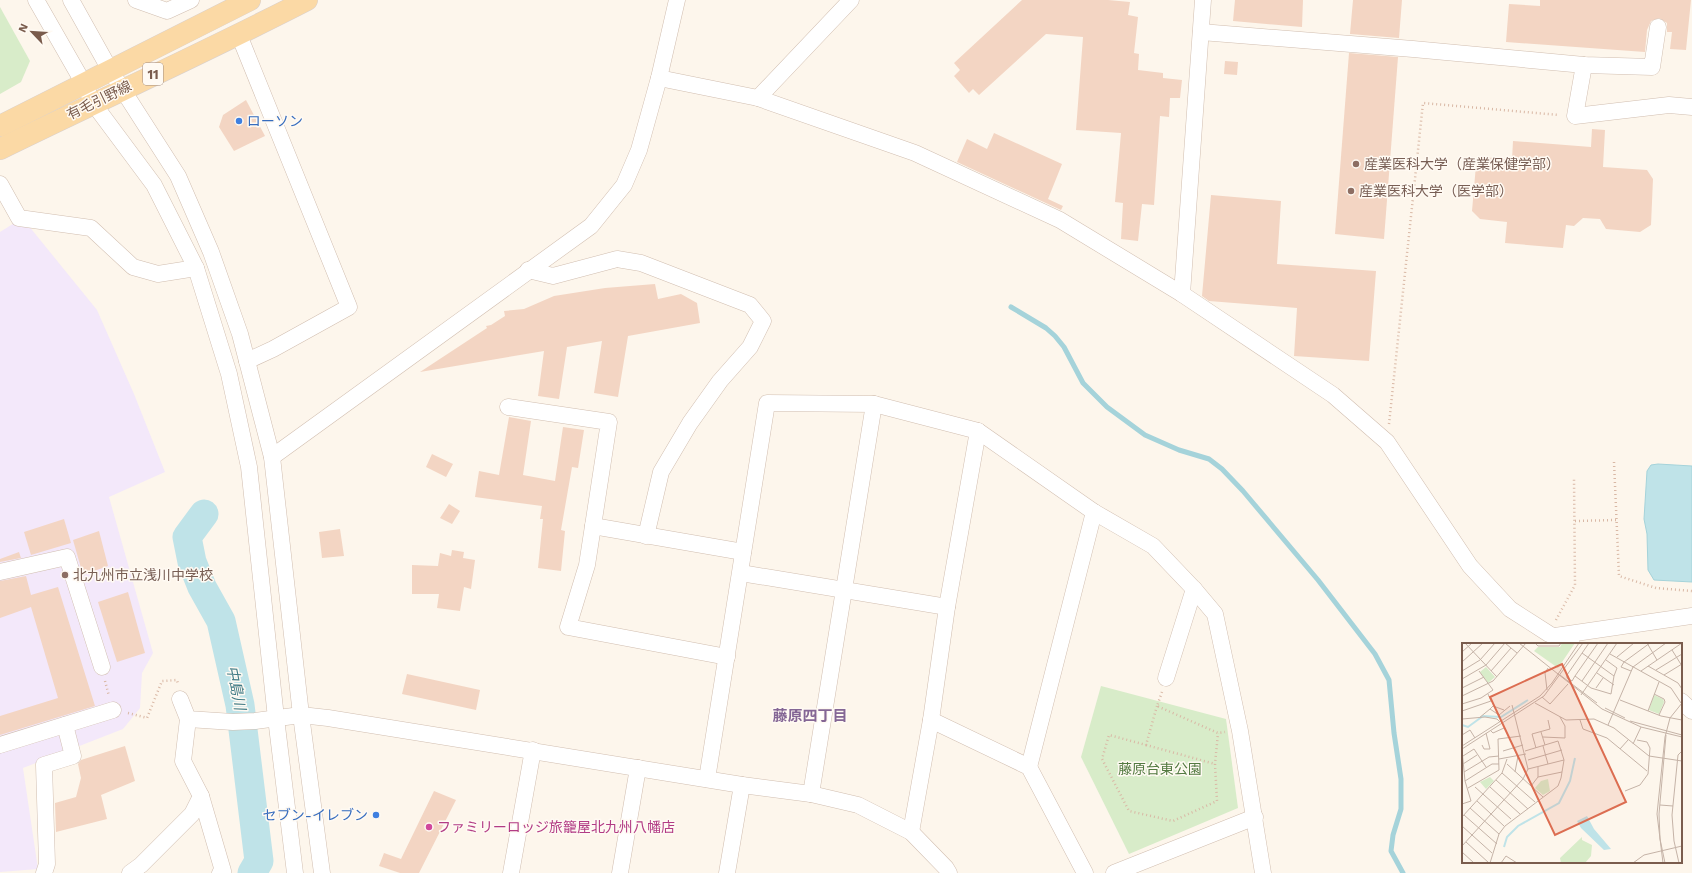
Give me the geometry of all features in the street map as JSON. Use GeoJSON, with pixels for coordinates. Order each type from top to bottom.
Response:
{"type":"FeatureCollection","features":[{"type":"Feature","properties":{"kind":"main road","name":"有毛引野線"},"geometry":{"type":"LineString","coordinates":[[0,126],[250,0]]}},
{"type":"Feature","properties":{"kind":"main road","name":"有毛引野線"},"geometry":{"type":"LineString","coordinates":[[0,149],[123,88],[239,35],[307,0]]}},
{"type":"Feature","properties":{"kind":"street"},"geometry":{"type":"LineString","coordinates":[[36,0],[84,84],[93,103],[154,185],[196,268],[229,374],[249,467],[276,718],[295,873]]}},
{"type":"Feature","properties":{"kind":"street"},"geometry":{"type":"LineString","coordinates":[[71,0],[110,70],[123,88],[178,176],[211,252],[240,334],[272,457],[301,715],[322,873]]}},
{"type":"Feature","properties":{"kind":"street"},"geometry":{"type":"LineString","coordinates":[[136,0],[167,11],[191,0]]}},
{"type":"Feature","properties":{"kind":"street"},"geometry":{"type":"LineString","coordinates":[[272,457],[528,270],[591,226],[624,185],[639,150],[659,78],[677,0]]}},
{"type":"Feature","properties":{"kind":"street"},"geometry":{"type":"LineString","coordinates":[[758,98],[851,0]]}},
{"type":"Feature","properties":{"kind":"street"},"geometry":{"type":"LineString","coordinates":[[1182,294],[1203,0]]}},
{"type":"Feature","properties":{"kind":"street"},"geometry":{"type":"LineString","coordinates":[[1201,32],[1405,48],[1584,65],[1652,67],[1658,27]]}},
{"type":"Feature","properties":{"kind":"street"},"geometry":{"type":"LineString","coordinates":[[239,35],[349,307],[274,349],[247,361]]}},
{"type":"Feature","properties":{"kind":"street"},"geometry":{"type":"LineString","coordinates":[[1584,65],[1575,116],[1669,105],[1692,107]]}},
{"type":"Feature","properties":{"kind":"street"},"geometry":{"type":"LineString","coordinates":[[659,78],[758,98],[915,153],[1060,220],[1182,294],[1334,394],[1387,442],[1470,566],[1510,609],[1551,635],[1570,643]]}},
{"type":"Feature","properties":{"kind":"street"},"geometry":{"type":"LineString","coordinates":[[0,184],[19,218],[91,228],[133,267],[158,274],[196,268]]}},
{"type":"Feature","properties":{"kind":"street"},"geometry":{"type":"LineString","coordinates":[[528,270],[553,276],[617,259],[641,263],[750,305],[763,320],[750,347],[720,381],[690,423],[662,472],[646,536]]}},
{"type":"Feature","properties":{"kind":"street"},"geometry":{"type":"LineString","coordinates":[[707,779],[767,403],[874,404],[978,431],[1094,512],[1154,546],[1215,614],[1240,730],[1263,873]]}},
{"type":"Feature","properties":{"kind":"street"},"geometry":{"type":"LineString","coordinates":[[811,794],[874,404]]}},
{"type":"Feature","properties":{"kind":"street"},"geometry":{"type":"LineString","coordinates":[[508,407],[609,422],[587,565],[568,627],[727,657]]}},
{"type":"Feature","properties":{"kind":"street"},"geometry":{"type":"LineString","coordinates":[[911,832],[931,720],[947,607],[978,431]]}},
{"type":"Feature","properties":{"kind":"street"},"geometry":{"type":"LineString","coordinates":[[1029,767],[1094,512]]}},
{"type":"Feature","properties":{"kind":"street"},"geometry":{"type":"LineString","coordinates":[[593,526],[743,552]]}},
{"type":"Feature","properties":{"kind":"street"},"geometry":{"type":"LineString","coordinates":[[0,572],[67,557],[102,667]]}},
{"type":"Feature","properties":{"kind":"street"},"geometry":{"type":"LineString","coordinates":[[741,573],[947,607]]}},
{"type":"Feature","properties":{"kind":"street"},"geometry":{"type":"LineString","coordinates":[[1166,678],[1194,589]]}},
{"type":"Feature","properties":{"kind":"street"},"geometry":{"type":"LineString","coordinates":[[1551,635],[1692,616]]}},
{"type":"Feature","properties":{"kind":"street"},"geometry":{"type":"LineString","coordinates":[[180,699],[188,719],[183,761],[201,796],[223,871],[220,873]]}},
{"type":"Feature","properties":{"kind":"street"},"geometry":{"type":"LineString","coordinates":[[1682,702],[1692,711]]}},
{"type":"Feature","properties":{"kind":"street"},"geometry":{"type":"LineString","coordinates":[[0,745],[113,710]]}},
{"type":"Feature","properties":{"kind":"street"},"geometry":{"type":"LineString","coordinates":[[188,719],[233,722],[255,721],[301,715],[533,750],[742,785],[811,794],[858,805],[911,832],[949,873]]}},
{"type":"Feature","properties":{"kind":"street"},"geometry":{"type":"LineString","coordinates":[[931,720],[1029,767],[1085,873]]}},
{"type":"Feature","properties":{"kind":"street"},"geometry":{"type":"LineString","coordinates":[[44,873],[47,864],[44,765],[73,756],[65,725]]}},
{"type":"Feature","properties":{"kind":"street"},"geometry":{"type":"LineString","coordinates":[[511,873],[533,750]]}},
{"type":"Feature","properties":{"kind":"street"},"geometry":{"type":"LineString","coordinates":[[620,873],[638,768]]}},
{"type":"Feature","properties":{"kind":"street"},"geometry":{"type":"LineString","coordinates":[[727,873],[742,785]]}},
{"type":"Feature","properties":{"kind":"street"},"geometry":{"type":"LineString","coordinates":[[130,873],[141,865],[192,814],[201,796]]}},
{"type":"Feature","properties":{"kind":"street"},"geometry":{"type":"LineString","coordinates":[[1114,873],[1254,817]]}},
{"type":"Feature","properties":{"kind":"path"},"geometry":{"type":"LineString","coordinates":[[1387,442],[1422,104],[1575,116]]}},
{"type":"Feature","properties":{"kind":"path"},"geometry":{"type":"LineString","coordinates":[[1614,462],[1619,576],[1656,588],[1692,591]]}},
{"type":"Feature","properties":{"kind":"path"},"geometry":{"type":"LineString","coordinates":[[1551,635],[1575,585],[1574,478]]}},
{"type":"Feature","properties":{"kind":"path"},"geometry":{"type":"LineString","coordinates":[[1575,521],[1616,520]]}},
{"type":"Feature","properties":{"kind":"path"},"geometry":{"type":"LineString","coordinates":[[102,667],[113,710],[147,718],[162,681],[177,680],[180,699]]}},
{"type":"Feature","properties":{"kind":"path"},"geometry":{"type":"LineString","coordinates":[[1146,745],[1166,678]]}},
{"type":"Feature","properties":{"kind":"path"},"geometry":{"type":"LineString","coordinates":[[1157,706],[1218,733],[1240,730]]}},
{"type":"Feature","properties":{"kind":"path"},"geometry":{"type":"LineString","coordinates":[[1215,764],[1109,735],[1102,759],[1129,811],[1173,821],[1218,801],[1215,764],[1218,733]]}},
{"type":"Feature","properties":{"kind":"shaded area","name":"北九州市立浅川中学校"},"geometry":{"type":"Polygon","coordinates":[[[16,222],[28,225],[97,310],[134,394],[165,472],[109,497],[153,653],[142,673],[140,708],[123,729],[23,768],[38,869],[0,872],[0,232],[16,222]]]}},
{"type":"Feature","properties":{"kind":"green space"},"geometry":{"type":"Polygon","coordinates":[[[0,7],[30,61],[21,82],[0,94],[0,7]]]}},
{"type":"Feature","properties":{"kind":"green space","name":"藤原台東公園"},"geometry":{"type":"Polygon","coordinates":[[[1101,686],[1226,719],[1238,808],[1129,854],[1081,757],[1101,686]]]}},
{"type":"Feature","properties":{"kind":"water"},"geometry":{"type":"Polygon","coordinates":[[[1651,465],[1692,466],[1692,582],[1654,580],[1648,570],[1647,534],[1644,519],[1647,471],[1651,465]]]}},
{"type":"Feature","properties":{"kind":"building"},"geometry":{"type":"Polygon","coordinates":[[[1022,0],[1108,0],[1130,2],[1128,15],[1138,17],[1134,53],[1139,54],[1138,70],[1163,73],[1163,78],[1182,80],[1180,98],[1170,98],[1169,117],[1160,116],[1154,205],[1142,204],[1138,241],[1121,239],[1123,203],[1115,202],[1121,133],[1076,130],[1083,37],[1046,34],[979,95],[973,89],[969,93],[954,76],[960,70],[954,63],[1022,0]]]}},
{"type":"Feature","properties":{"kind":"building"},"geometry":{"type":"Polygon","coordinates":[[[1235,0],[1303,0],[1302,27],[1233,21],[1235,0]]]}},
{"type":"Feature","properties":{"kind":"building"},"geometry":{"type":"Polygon","coordinates":[[[1353,0],[1402,0],[1399,38],[1350,34],[1353,0]]]}},
{"type":"Feature","properties":{"kind":"building"},"geometry":{"type":"Polygon","coordinates":[[[1540,0],[1691,0],[1686,50],[1670,49],[1672,32],[1667,32],[1667,23],[1659,18],[1651,21],[1647,30],[1645,52],[1506,42],[1509,4],[1540,6],[1540,0]]]}},
{"type":"Feature","properties":{"kind":"building"},"geometry":{"type":"Polygon","coordinates":[[[1349,53],[1398,57],[1384,239],[1335,234],[1349,53]]]}},
{"type":"Feature","properties":{"kind":"building"},"geometry":{"type":"Polygon","coordinates":[[[1225,61],[1238,62],[1237,75],[1224,74],[1225,61]]]}},
{"type":"Feature","properties":{"kind":"building","name":"ローソン"},"geometry":{"type":"Polygon","coordinates":[[[246,100],[265,136],[234,151],[219,127],[223,115],[246,100]]]}},
{"type":"Feature","properties":{"kind":"building"},"geometry":{"type":"Polygon","coordinates":[[[1592,129],[1605,130],[1603,167],[1647,170],[1653,179],[1651,225],[1640,232],[1606,229],[1600,219],[1583,218],[1574,226],[1566,225],[1563,248],[1505,243],[1507,222],[1480,219],[1472,211],[1476,165],[1484,157],[1512,160],[1513,141],[1591,147],[1592,129]]]}},
{"type":"Feature","properties":{"kind":"building"},"geometry":{"type":"Polygon","coordinates":[[[994,133],[1062,164],[1048,199],[1063,206],[1061,210],[957,162],[967,139],[987,149],[994,133]]]}},
{"type":"Feature","properties":{"kind":"building"},"geometry":{"type":"Polygon","coordinates":[[[1211,195],[1281,201],[1277,264],[1376,271],[1369,361],[1294,356],[1297,308],[1209,301],[1202,296],[1211,195]]]}},
{"type":"Feature","properties":{"kind":"building"},"geometry":{"type":"Polygon","coordinates":[[[655,284],[658,299],[681,294],[697,303],[700,323],[628,336],[618,397],[594,393],[602,341],[567,347],[559,399],[538,396],[544,351],[420,372],[487,328],[486,326],[491,325],[505,316],[504,311],[524,309],[554,296],[605,288],[655,284]]]}},
{"type":"Feature","properties":{"kind":"building"},"geometry":{"type":"Polygon","coordinates":[[[509,417],[531,421],[523,475],[555,481],[563,427],[584,430],[578,468],[572,467],[561,530],[565,531],[561,571],[538,568],[543,519],[540,519],[542,506],[475,497],[479,471],[499,475],[509,417]]]}},
{"type":"Feature","properties":{"kind":"building"},"geometry":{"type":"Polygon","coordinates":[[[432,454],[453,464],[446,477],[426,467],[432,454]]]}},
{"type":"Feature","properties":{"kind":"building"},"geometry":{"type":"Polygon","coordinates":[[[449,504],[460,511],[452,524],[440,518],[449,504]]]}},
{"type":"Feature","properties":{"kind":"building"},"geometry":{"type":"Polygon","coordinates":[[[64,519],[71,543],[31,555],[24,532],[64,519]]]}},
{"type":"Feature","properties":{"kind":"building"},"geometry":{"type":"Polygon","coordinates":[[[340,529],[344,556],[322,558],[319,532],[340,529]]]}},
{"type":"Feature","properties":{"kind":"building"},"geometry":{"type":"Polygon","coordinates":[[[99,531],[108,566],[83,575],[73,540],[99,531]]]}},
{"type":"Feature","properties":{"kind":"building"},"geometry":{"type":"Polygon","coordinates":[[[452,550],[464,552],[463,558],[475,560],[471,589],[464,587],[460,611],[437,608],[439,594],[412,594],[412,565],[438,566],[440,553],[451,556],[452,550]]]}},
{"type":"Feature","properties":{"kind":"building"},"geometry":{"type":"Polygon","coordinates":[[[19,552],[21,558],[0,562],[0,559],[19,552]]]}},
{"type":"Feature","properties":{"kind":"building"},"geometry":{"type":"Polygon","coordinates":[[[26,576],[31,595],[58,587],[95,706],[0,735],[0,716],[58,698],[31,607],[0,618],[0,581],[26,576]]]}},
{"type":"Feature","properties":{"kind":"building"},"geometry":{"type":"Polygon","coordinates":[[[128,592],[145,653],[117,662],[98,602],[128,592]]]}},
{"type":"Feature","properties":{"kind":"building"},"geometry":{"type":"Polygon","coordinates":[[[407,674],[480,690],[476,710],[402,694],[407,674]]]}},
{"type":"Feature","properties":{"kind":"building"},"geometry":{"type":"Polygon","coordinates":[[[125,746],[135,781],[101,795],[107,819],[56,832],[55,803],[76,797],[81,778],[78,764],[81,760],[125,746]]]}},
{"type":"Feature","properties":{"kind":"building","name":"ファミリーロッジ旅籠屋北九州八幡店"},"geometry":{"type":"Polygon","coordinates":[[[434,791],[456,800],[419,873],[400,873],[379,866],[384,853],[401,859],[434,791]]]}},
{"type":"Feature","properties":{"kind":"waterway"},"geometry":{"type":"LineString","coordinates":[[1011,307],[1046,328],[1055,336],[1064,347],[1083,383],[1107,407],[1145,435],[1179,450],[1209,459],[1222,469],[1243,491],[1318,580],[1375,654],[1389,680],[1394,733],[1401,779],[1401,809],[1393,835],[1391,851],[1403,873]]}},
{"type":"Feature","properties":{"kind":"waterway","name":"中島川"},"geometry":{"type":"LineString","coordinates":[[204,514],[187,537],[192,562],[202,587],[221,621],[240,705],[259,861],[252,873]]}},
{"type":"Feature","properties":{"kind":"place","name":"ローソン"},"geometry":{"type":"Point","coordinates":[239,121]}},
{"type":"Feature","properties":{"kind":"place","name":"産業医科大学（産業保健学部）"},"geometry":{"type":"Point","coordinates":[1356,164]}},
{"type":"Feature","properties":{"kind":"place","name":"産業医科大学（医学部）"},"geometry":{"type":"Point","coordinates":[1351,191]}},
{"type":"Feature","properties":{"kind":"place","name":"北九州市立浅川中学校"},"geometry":{"type":"Point","coordinates":[65,575]}},
{"type":"Feature","properties":{"kind":"place","name":"セブン-イレブン"},"geometry":{"type":"Point","coordinates":[376,815]}},
{"type":"Feature","properties":{"kind":"place","name":"ファミリーロッジ旅籠屋北九州八幡店"},"geometry":{"type":"Point","coordinates":[429,827]}},
{"type":"Feature","properties":{"kind":"district","name":"藤原四丁目"},"geometry":{"type":"Point","coordinates":[810,716]}}]}
